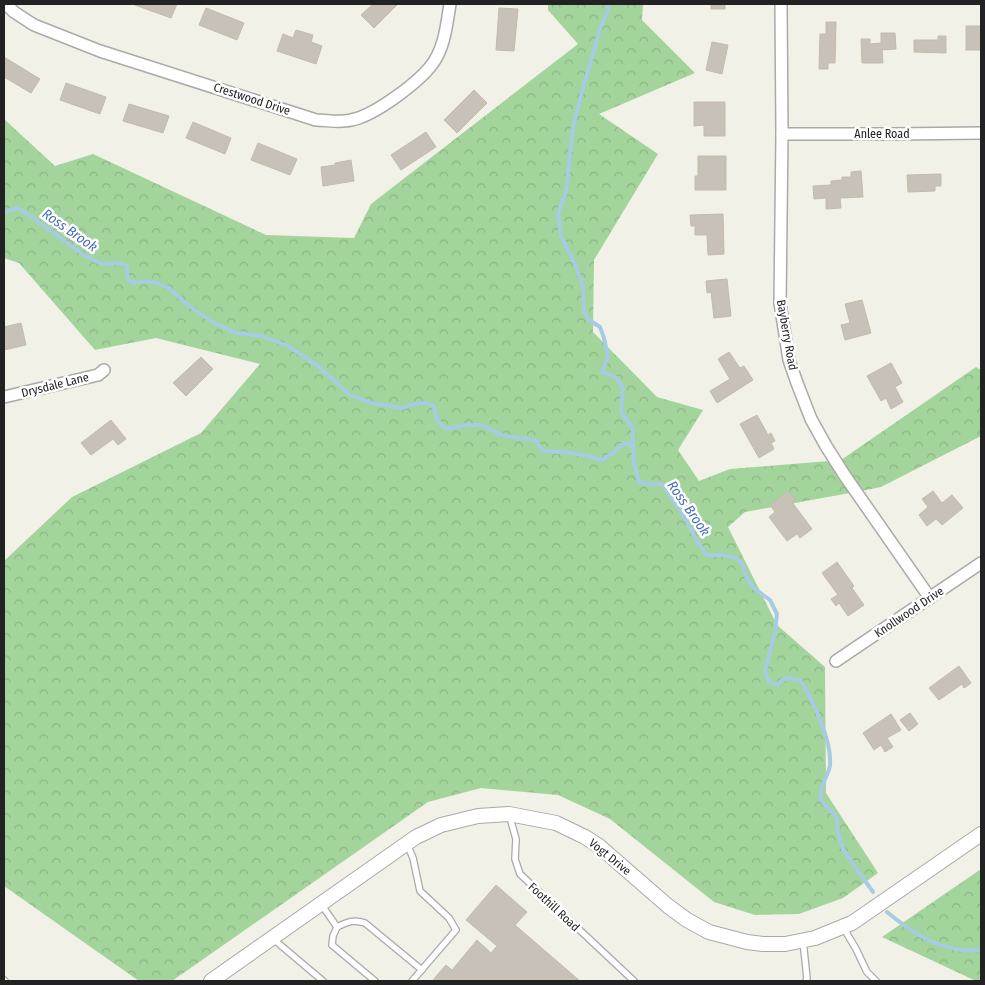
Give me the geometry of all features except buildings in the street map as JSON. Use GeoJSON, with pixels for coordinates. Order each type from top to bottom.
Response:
{"type":"FeatureCollection","features":[{"type":"Feature","properties":{"kind":"street","name":"Crestwood Drive"},"geometry":{"type":"LineString","coordinates":[[6,4],[14,12],[34,25],[100,51],[316,120],[349,121],[363,118],[379,109],[426,72],[435,60],[442,44],[450,4]]}},
{"type":"Feature","properties":{"kind":"street","name":"Bayberry Road"},"geometry":{"type":"LineString","coordinates":[[781,4],[780,303],[789,360],[811,419],[826,446],[930,598]]}},
{"type":"Feature","properties":{"kind":"street","name":"Anlee Road"},"geometry":{"type":"LineString","coordinates":[[782,134],[981,133]]}},
{"type":"Feature","properties":{"kind":"street","name":"Drysdale Lane"},"geometry":{"type":"LineString","coordinates":[[4,398],[98,375],[104,370]]}},
{"type":"Feature","properties":{"kind":"street","name":"Knollwood Drive"},"geometry":{"type":"LineString","coordinates":[[836,661],[981,563]]}},
{"type":"Feature","properties":{"kind":"street","name":"Vogt Drive"},"geometry":{"type":"LineString","coordinates":[[211,981],[416,837],[441,825],[478,816],[509,814],[556,823],[599,846],[668,906],[687,920],[709,932],[747,942],[763,944],[785,944],[815,938],[852,923],[981,834]]}},
{"type":"Feature","properties":{"kind":"lane","name":"Foothill Road"},"geometry":{"type":"LineString","coordinates":[[509,814],[516,839],[515,859],[520,874],[634,981]]}},
{"type":"Feature","properties":{"kind":"lane"},"geometry":{"type":"LineString","coordinates":[[407,843],[413,858],[420,891],[449,918],[456,930],[412,981]]}},
{"type":"Feature","properties":{"kind":"lane"},"geometry":{"type":"LineString","coordinates":[[321,904],[338,927]]}},
{"type":"Feature","properties":{"kind":"lane"},"geometry":{"type":"LineString","coordinates":[[375,981],[332,944],[333,936],[338,927],[347,922],[358,921],[365,923],[422,970]]}},
{"type":"Feature","properties":{"kind":"lane"},"geometry":{"type":"LineString","coordinates":[[843,927],[856,948],[867,972],[876,981]]}},
{"type":"Feature","properties":{"kind":"lane"},"geometry":{"type":"LineString","coordinates":[[272,938],[323,981]]}},
{"type":"Feature","properties":{"kind":"lane"},"geometry":{"type":"LineString","coordinates":[[803,940],[808,980]]}},
{"type":"Feature","properties":{"kind":"green space"},"geometry":{"type":"Polygon","coordinates":[[[548,4],[643,4],[642,20],[695,73],[599,114],[658,154],[594,260],[593,332],[657,397],[703,410],[678,450],[699,481],[730,469],[841,460],[976,367],[981,370],[981,436],[881,487],[745,512],[728,527],[777,625],[825,667],[826,793],[878,873],[843,898],[799,914],[755,915],[714,902],[610,819],[558,795],[481,788],[428,802],[172,981],[139,981],[4,886],[4,561],[72,497],[201,433],[260,364],[156,338],[95,350],[19,263],[4,258],[4,119],[55,166],[93,154],[266,235],[354,238],[371,204],[578,44],[548,10],[548,4]]]}},
{"type":"Feature","properties":{"kind":"green space"},"geometry":{"type":"Polygon","coordinates":[[[981,869],[981,981],[976,981],[882,937],[981,869]]]}},
{"type":"Feature","properties":{"kind":"waterway"},"geometry":{"type":"LineString","coordinates":[[607,4],[609,8],[601,26],[573,127],[566,191],[558,214],[561,236],[576,266],[583,287],[584,312],[589,320],[600,327],[604,338],[608,357],[602,372],[615,377],[623,387],[621,412],[633,428],[633,448]]}},
{"type":"Feature","properties":{"kind":"waterway","name":"Ross Brook"},"geometry":{"type":"LineString","coordinates":[[4,212],[17,208],[84,255],[102,264],[121,263],[127,266],[127,278],[133,283],[147,281],[169,288],[212,322],[236,333],[262,336],[288,346],[318,366],[350,395],[371,403],[402,408],[424,403],[434,406],[437,419],[446,429],[467,425],[481,425],[504,436],[535,440],[543,451],[572,453],[602,460],[621,445],[628,443],[633,448],[634,464],[639,482],[662,484],[707,555],[734,557],[742,563],[747,579],[755,589],[770,600],[777,614],[775,632],[765,671],[769,682],[777,685],[788,678],[800,680],[810,698],[821,721],[830,755],[830,765],[820,799],[837,818],[838,833],[844,851],[873,892]]}},
{"type":"Feature","properties":{"kind":"waterway","name":"Ross Brook"},"geometry":{"type":"LineString","coordinates":[[887,912],[922,937],[941,945],[962,950],[981,949]]}}]}
